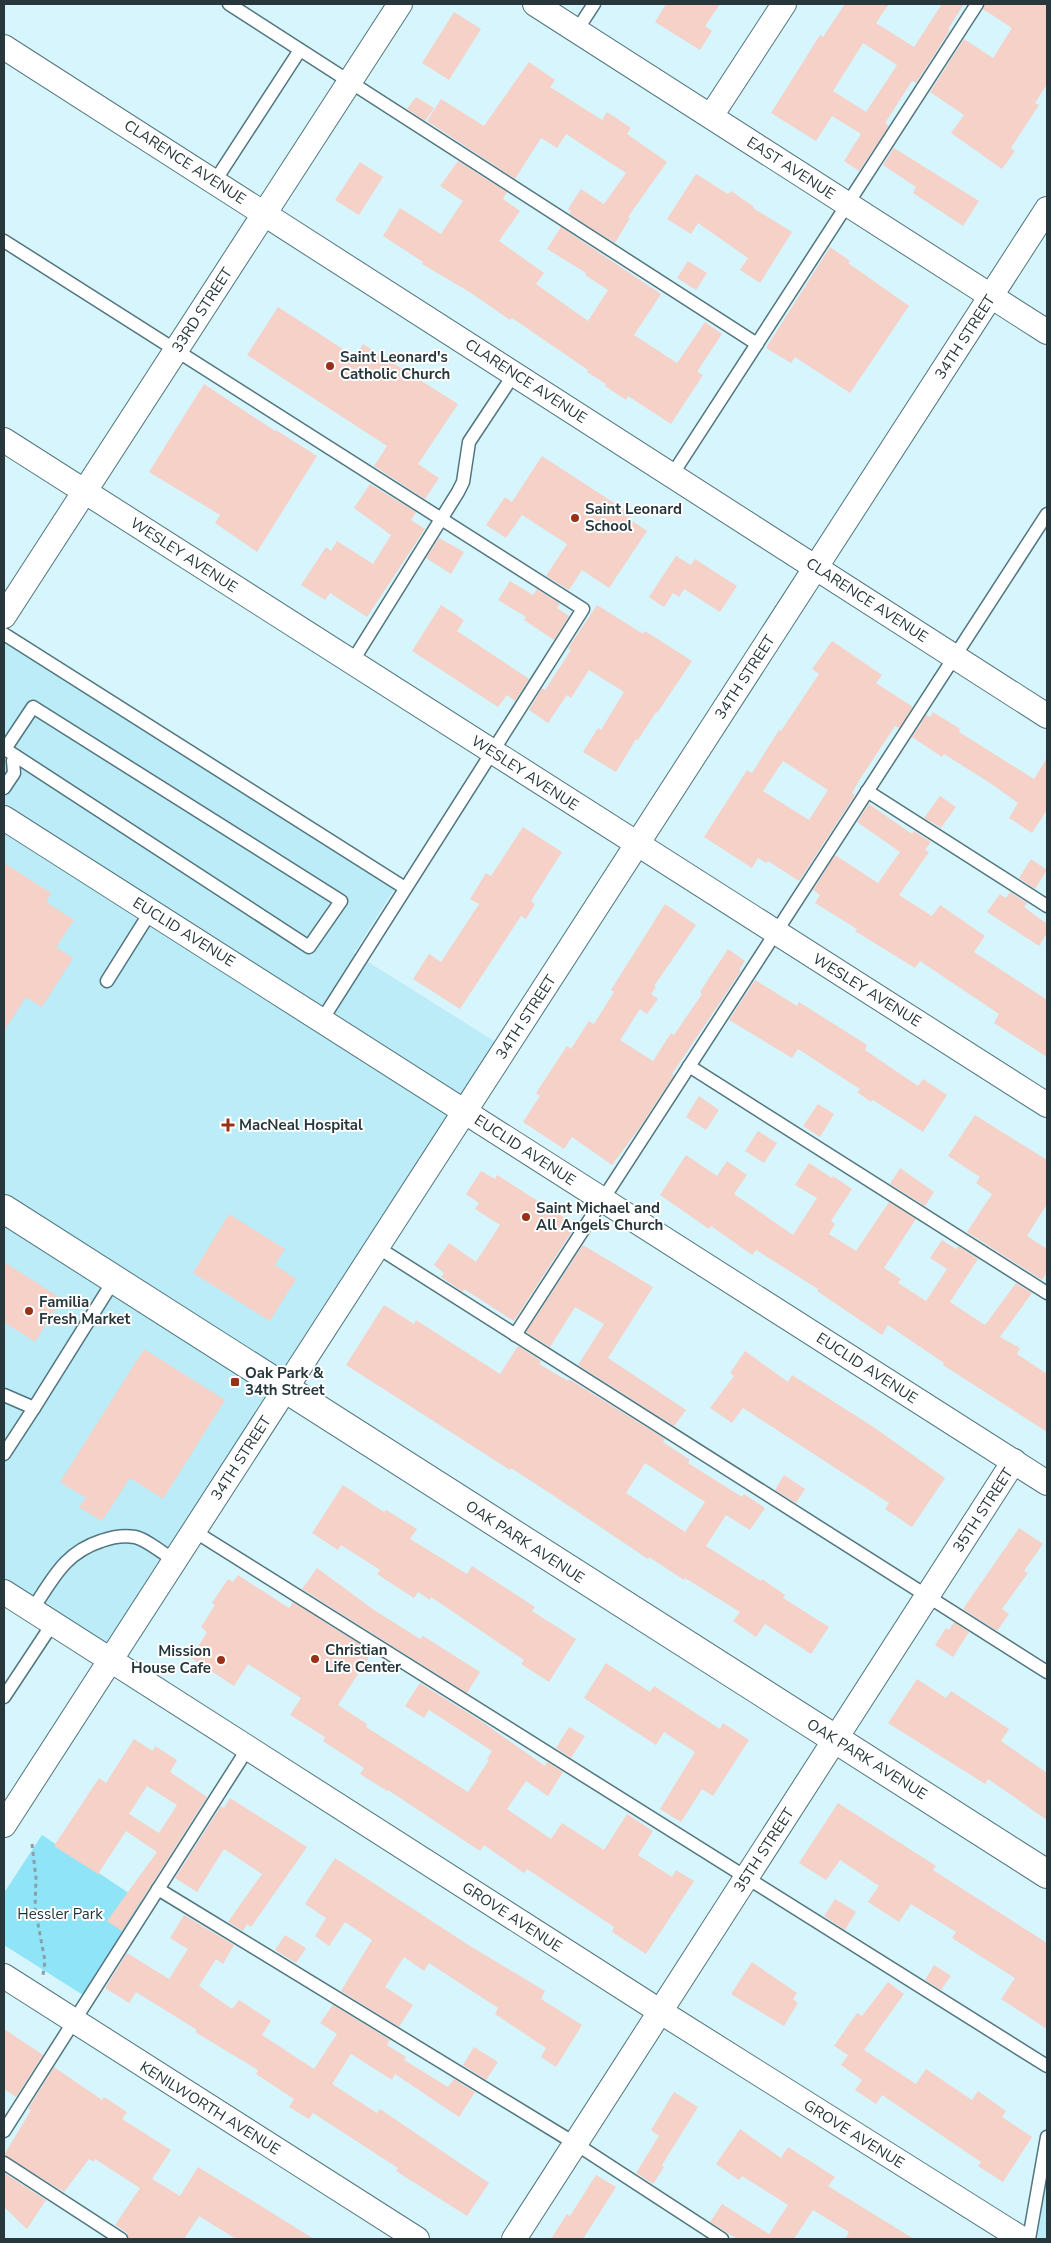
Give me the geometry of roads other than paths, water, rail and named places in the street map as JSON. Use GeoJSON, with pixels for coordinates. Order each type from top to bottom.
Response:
{"type":"FeatureCollection","features":[{"type":"Feature","properties":{"kind":"street","name":"33RD STREET"},"geometry":{"type":"LineString","coordinates":[[4,616],[400,4]]}},
{"type":"Feature","properties":{"kind":"street","name":"EAST AVENUE"},"geometry":{"type":"LineString","coordinates":[[535,4],[1047,332]]}},
{"type":"Feature","properties":{"kind":"street"},"geometry":{"type":"LineString","coordinates":[[710,116],[784,4]]}},
{"type":"Feature","properties":{"kind":"street","name":"CLARENCE AVENUE"},"geometry":{"type":"LineString","coordinates":[[4,47],[1047,716]]}},
{"type":"Feature","properties":{"kind":"street","name":"34TH STREET"},"geometry":{"type":"LineString","coordinates":[[4,1825],[1047,209]]}},
{"type":"Feature","properties":{"kind":"street","name":"WESLEY AVENUE"},"geometry":{"type":"LineString","coordinates":[[4,440],[1047,1105]]}},
{"type":"Feature","properties":{"kind":"street","name":"EUCLID AVENUE"},"geometry":{"type":"LineString","coordinates":[[4,818],[1047,1482]]}},
{"type":"Feature","properties":{"kind":"street","name":"OAK PARK AVENUE"},"geometry":{"type":"LineString","coordinates":[[4,1210],[1047,1874]]}},
{"type":"Feature","properties":{"kind":"street","name":"35TH STREET"},"geometry":{"type":"LineString","coordinates":[[514,2239],[1014,1461]]}},
{"type":"Feature","properties":{"kind":"street","name":"GROVE AVENUE"},"geometry":{"type":"LineString","coordinates":[[4,1592],[661,2012],[1022,2239]]}},
{"type":"Feature","properties":{"kind":"street","name":"KENILWORTH AVENUE"},"geometry":{"type":"LineString","coordinates":[[4,1976],[417,2239]]}},
{"type":"Feature","properties":{"kind":"lane"},"geometry":{"type":"LineString","coordinates":[[229,4],[757,344]]}},
{"type":"Feature","properties":{"kind":"lane"},"geometry":{"type":"LineString","coordinates":[[577,30],[594,4]]}},
{"type":"Feature","properties":{"kind":"lane"},"geometry":{"type":"LineString","coordinates":[[672,475],[976,4]]}},
{"type":"Feature","properties":{"kind":"lane"},"geometry":{"type":"LineString","coordinates":[[215,181],[300,50]]}},
{"type":"Feature","properties":{"kind":"lane"},"geometry":{"type":"LineString","coordinates":[[4,241],[583,609],[322,1020]]}},
{"type":"Feature","properties":{"kind":"lane"},"geometry":{"type":"LineString","coordinates":[[352,662],[463,482],[469,442],[514,374]]}},
{"type":"Feature","properties":{"kind":"lane"},"geometry":{"type":"LineString","coordinates":[[515,1335],[867,791],[1045,521]]}},
{"type":"Feature","properties":{"kind":"lane"},"geometry":{"type":"LineString","coordinates":[[4,634],[405,888]]}},
{"type":"Feature","properties":{"kind":"lane"},"geometry":{"type":"LineString","coordinates":[[4,788],[14,773],[11,760],[5,749],[33,707],[341,901],[309,947],[11,760]]}},
{"type":"Feature","properties":{"kind":"lane"},"geometry":{"type":"LineString","coordinates":[[867,791],[1047,906]]}},
{"type":"Feature","properties":{"kind":"lane"},"geometry":{"type":"LineString","coordinates":[[107,981],[151,911]]}},
{"type":"Feature","properties":{"kind":"lane"},"geometry":{"type":"LineString","coordinates":[[689,1066],[1047,1293]]}},
{"type":"Feature","properties":{"kind":"lane"},"geometry":{"type":"LineString","coordinates":[[377,1247],[1047,1672]]}},
{"type":"Feature","properties":{"kind":"lane"},"geometry":{"type":"LineString","coordinates":[[4,1453],[114,1280]]}},
{"type":"Feature","properties":{"kind":"lane"},"geometry":{"type":"LineString","coordinates":[[4,1395],[34,1408]]}},
{"type":"Feature","properties":{"kind":"lane"},"geometry":{"type":"LineString","coordinates":[[194,1531],[1047,2066]]}},
{"type":"Feature","properties":{"kind":"lane"},"geometry":{"type":"LineString","coordinates":[[32,1610],[64,1562],[89,1544],[121,1536],[137,1537],[175,1561]]}},
{"type":"Feature","properties":{"kind":"lane"},"geometry":{"type":"LineString","coordinates":[[4,1697],[53,1623]]}},
{"type":"Feature","properties":{"kind":"lane"},"geometry":{"type":"LineString","coordinates":[[4,2131],[248,1748]]}},
{"type":"Feature","properties":{"kind":"lane"},"geometry":{"type":"LineString","coordinates":[[158,1889],[576,2144],[722,2239]]}},
{"type":"Feature","properties":{"kind":"lane"},"geometry":{"type":"LineString","coordinates":[[1030,2239],[1047,2137]]}},
{"type":"Feature","properties":{"kind":"lane"},"geometry":{"type":"LineString","coordinates":[[4,2163],[121,2239]]}},
{"type":"Feature","properties":{"kind":"place","name":"Saint Leonard's Catholic Church"},"geometry":{"type":"Point","coordinates":[330,366]}},
{"type":"Feature","properties":{"kind":"place","name":"Saint Leonard School"},"geometry":{"type":"Point","coordinates":[575,518]}},
{"type":"Feature","properties":{"kind":"place","name":"MacNeal Hospital"},"geometry":{"type":"Point","coordinates":[228,1125]}},
{"type":"Feature","properties":{"kind":"place","name":"Saint Michael and All Angels Church"},"geometry":{"type":"Point","coordinates":[526,1217]}},
{"type":"Feature","properties":{"kind":"place","name":"Familia Fresh Market"},"geometry":{"type":"Point","coordinates":[29,1311]}},
{"type":"Feature","properties":{"kind":"place","name":"Oak Park & 34th Street"},"geometry":{"type":"Point","coordinates":[235,1382]}},
{"type":"Feature","properties":{"kind":"place","name":"Christian Life Center"},"geometry":{"type":"Point","coordinates":[315,1659]}},
{"type":"Feature","properties":{"kind":"place","name":"Mission House Cafe"},"geometry":{"type":"Point","coordinates":[221,1660]}},
{"type":"Feature","properties":{"kind":"park label","name":"Hessler Park"},"geometry":{"type":"Point","coordinates":[60,1914]}}]}
